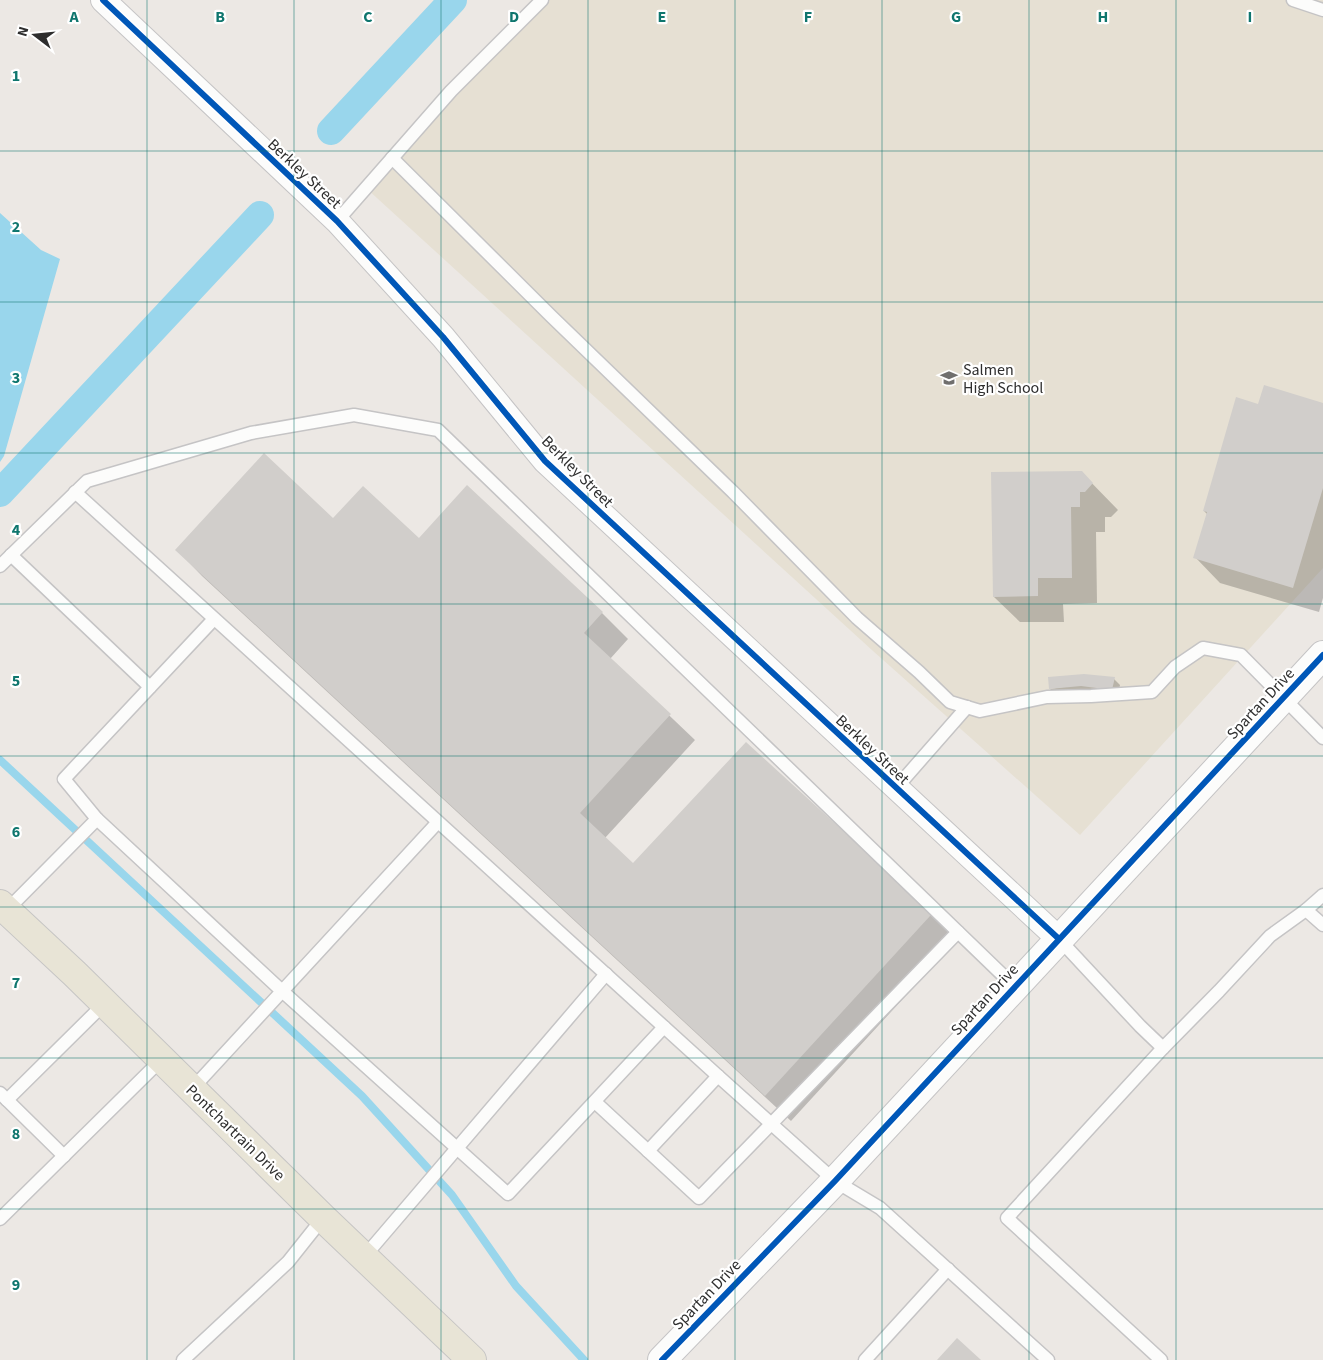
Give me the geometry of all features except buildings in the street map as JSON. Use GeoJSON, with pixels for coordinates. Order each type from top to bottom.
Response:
{"type":"FeatureCollection","features":[{"type":"Feature","properties":{"kind":"main road","name":"Pontchartrain Drive"},"geometry":{"type":"LineString","coordinates":[[3,907],[105,1003],[323,1218],[472,1360]]}},
{"type":"Feature","properties":{"kind":"street","name":"Berkley Street"},"geometry":{"type":"LineString","coordinates":[[103,0],[337,221],[443,337],[545,461],[1059,939]]}},
{"type":"Feature","properties":{"kind":"street","name":"Spartan Drive"},"geometry":{"type":"LineString","coordinates":[[662,1360],[834,1181],[1323,655]]}},
{"type":"Feature","properties":{"kind":"lane"},"geometry":{"type":"LineString","coordinates":[[337,221],[451,91],[542,0]]}},
{"type":"Feature","properties":{"kind":"lane"},"geometry":{"type":"LineString","coordinates":[[1293,0],[1323,10]]}},
{"type":"Feature","properties":{"kind":"lane"},"geometry":{"type":"LineString","coordinates":[[392,158],[551,316],[733,492],[857,618],[950,702],[980,712],[1047,697],[1152,692],[1175,667],[1202,648],[1241,656],[1323,738]]}},
{"type":"Feature","properties":{"kind":"lane"},"geometry":{"type":"LineString","coordinates":[[0,566],[87,481],[250,433],[354,415],[438,430],[1014,986]]}},
{"type":"Feature","properties":{"kind":"lane"},"geometry":{"type":"LineString","coordinates":[[75,492],[770,1124],[834,1181],[880,1208],[1048,1360]]}},
{"type":"Feature","properties":{"kind":"lane"},"geometry":{"type":"LineString","coordinates":[[11,555],[150,687]]}},
{"type":"Feature","properties":{"kind":"lane"},"geometry":{"type":"LineString","coordinates":[[214,619],[64,779],[97,819],[282,991],[508,1194],[664,1027]]}},
{"type":"Feature","properties":{"kind":"lane"},"geometry":{"type":"LineString","coordinates":[[896,788],[967,707]]}},
{"type":"Feature","properties":{"kind":"lane"},"geometry":{"type":"LineString","coordinates":[[3,907],[97,819]]}},
{"type":"Feature","properties":{"kind":"lane"},"geometry":{"type":"LineString","coordinates":[[192,1089],[438,822]]}},
{"type":"Feature","properties":{"kind":"lane"},"geometry":{"type":"LineString","coordinates":[[1161,1360],[1007,1218],[1163,1048],[1270,936],[1323,895]]}},
{"type":"Feature","properties":{"kind":"lane"},"geometry":{"type":"LineString","coordinates":[[1306,910],[1323,925]]}},
{"type":"Feature","properties":{"kind":"lane"},"geometry":{"type":"LineString","coordinates":[[595,1102],[699,1198],[958,932]]}},
{"type":"Feature","properties":{"kind":"lane"},"geometry":{"type":"LineString","coordinates":[[1059,939],[1163,1048]]}},
{"type":"Feature","properties":{"kind":"lane"},"geometry":{"type":"LineString","coordinates":[[364,1257],[606,974]]}},
{"type":"Feature","properties":{"kind":"lane"},"geometry":{"type":"LineString","coordinates":[[64,1156],[4,1096],[105,1003]]}},
{"type":"Feature","properties":{"kind":"lane"},"geometry":{"type":"LineString","coordinates":[[0,1219],[162,1059]]}},
{"type":"Feature","properties":{"kind":"lane"},"geometry":{"type":"LineString","coordinates":[[648,1151],[718,1076]]}},
{"type":"Feature","properties":{"kind":"lane"},"geometry":{"type":"LineString","coordinates":[[183,1360],[288,1262],[323,1218]]}},
{"type":"Feature","properties":{"kind":"lane"},"geometry":{"type":"LineString","coordinates":[[865,1360],[948,1269]]}},
{"type":"Feature","properties":{"kind":"shaded area","name":"Salmen High School"},"geometry":{"type":"Polygon","coordinates":[[[544,0],[1323,0],[1323,568],[1080,835],[873,651],[366,188],[544,0]]]}},
{"type":"Feature","properties":{"kind":"water"},"geometry":{"type":"Polygon","coordinates":[[[0,213],[41,250],[60,259],[4,456],[0,462],[0,213]]]}},
{"type":"Feature","properties":{"kind":"waterway"},"geometry":{"type":"LineString","coordinates":[[331,131],[453,0]]}},
{"type":"Feature","properties":{"kind":"waterway"},"geometry":{"type":"LineString","coordinates":[[0,493],[260,215]]}},
{"type":"Feature","properties":{"kind":"waterway"},"geometry":{"type":"LineString","coordinates":[[0,760],[362,1096],[452,1195],[516,1286],[584,1360]]}},
{"type":"Feature","properties":{"kind":"cycle path"},"geometry":{"type":"LineString","coordinates":[[103,0],[337,221],[443,337],[545,461],[1059,939]]}},
{"type":"Feature","properties":{"kind":"cycle path"},"geometry":{"type":"LineString","coordinates":[[662,1360],[835,1181],[1323,655]]}},
{"type":"Feature","properties":{"kind":"place","name":"Salmen High School"},"geometry":{"type":"Point","coordinates":[949,378]}}]}
